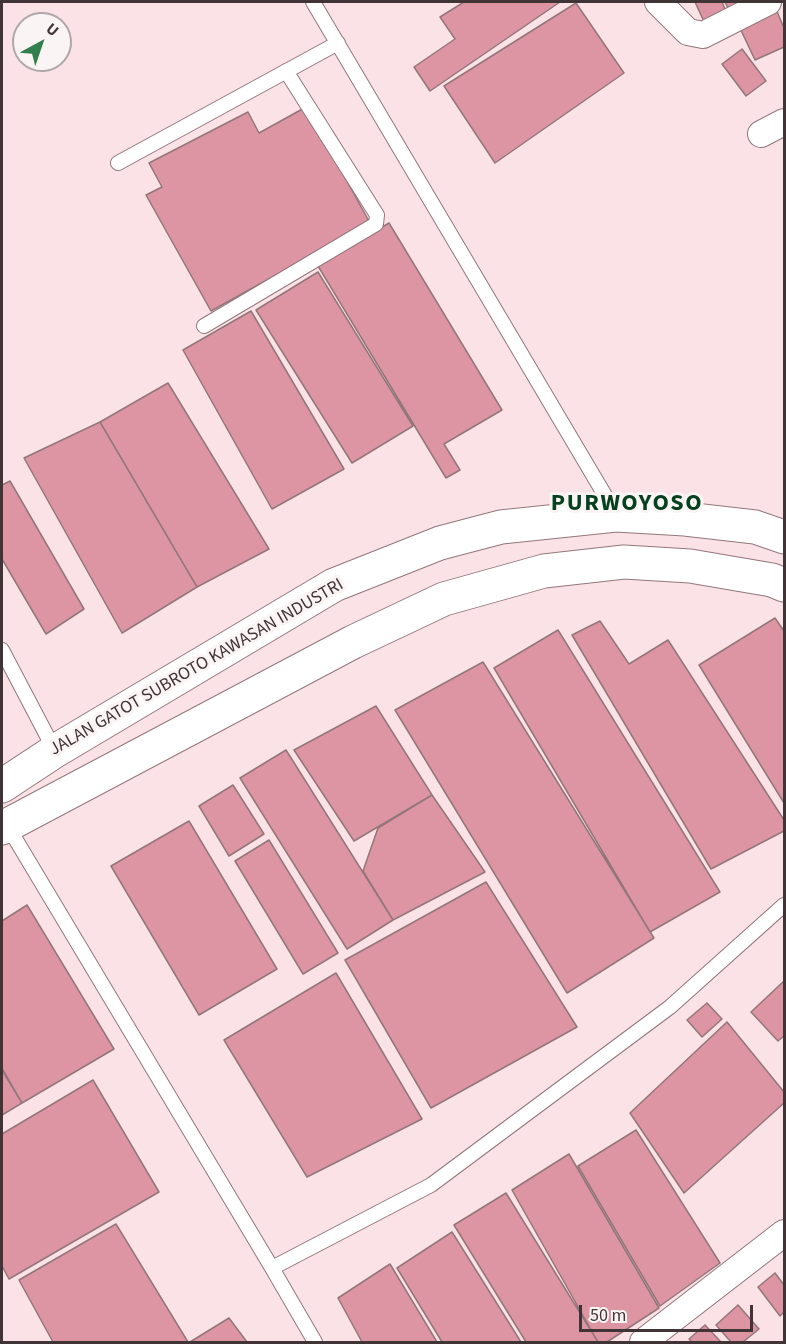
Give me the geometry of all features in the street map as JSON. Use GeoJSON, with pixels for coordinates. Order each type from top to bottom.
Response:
{"type":"FeatureCollection","features":[{"type":"Feature","properties":{"kind":"street"},"geometry":{"type":"LineString","coordinates":[[658,2],[688,32],[703,35],[768,2]]}},
{"type":"Feature","properties":{"kind":"street"},"geometry":{"type":"LineString","coordinates":[[761,134],[784,122]]}},
{"type":"Feature","properties":{"kind":"street","name":"JALAN GATOT SUBROTO KAWASAN INDUSTRI"},"geometry":{"type":"LineString","coordinates":[[2,786],[55,751],[333,585],[440,543],[501,527],[616,515],[685,519],[754,527],[784,537]]}},
{"type":"Feature","properties":{"kind":"street"},"geometry":{"type":"LineString","coordinates":[[3,823],[353,642],[444,599],[544,571],[624,562],[690,566],[772,580],[784,585]]}},
{"type":"Feature","properties":{"kind":"street"},"geometry":{"type":"LineString","coordinates":[[643,1342],[784,1233]]}},
{"type":"Feature","properties":{"kind":"lane"},"geometry":{"type":"LineString","coordinates":[[313,2],[616,515]]}},
{"type":"Feature","properties":{"kind":"lane"},"geometry":{"type":"LineString","coordinates":[[118,163],[338,44]]}},
{"type":"Feature","properties":{"kind":"lane"},"geometry":{"type":"LineString","coordinates":[[204,326],[376,224],[377,215],[286,71]]}},
{"type":"Feature","properties":{"kind":"lane"},"geometry":{"type":"LineString","coordinates":[[2,650],[55,751]]}},
{"type":"Feature","properties":{"kind":"lane"},"geometry":{"type":"LineString","coordinates":[[3,823],[315,1342]]}},
{"type":"Feature","properties":{"kind":"lane"},"geometry":{"type":"LineString","coordinates":[[272,1268],[431,1185],[670,1007],[784,905]]}},
{"type":"Feature","properties":{"kind":"building"},"geometry":{"type":"Polygon","coordinates":[[[464,2],[560,2],[430,91],[414,67],[455,39],[440,17],[464,2]]]}},
{"type":"Feature","properties":{"kind":"building"},"geometry":{"type":"Polygon","coordinates":[[[695,2],[722,2],[728,16],[706,26],[695,2]]]}},
{"type":"Feature","properties":{"kind":"building"},"geometry":{"type":"Polygon","coordinates":[[[725,2],[744,2],[731,14],[725,2]]]}},
{"type":"Feature","properties":{"kind":"building"},"geometry":{"type":"Polygon","coordinates":[[[576,3],[624,73],[495,163],[444,86],[576,3]]]}},
{"type":"Feature","properties":{"kind":"building"},"geometry":{"type":"Polygon","coordinates":[[[776,9],[784,28],[784,47],[755,60],[739,26],[776,9]]]}},
{"type":"Feature","properties":{"kind":"building"},"geometry":{"type":"Polygon","coordinates":[[[742,49],[766,81],[746,96],[722,64],[742,49]]]}},
{"type":"Feature","properties":{"kind":"building"},"geometry":{"type":"Polygon","coordinates":[[[306,107],[370,223],[211,311],[146,195],[162,187],[149,163],[248,112],[259,133],[306,107]]]}},
{"type":"Feature","properties":{"kind":"building"},"geometry":{"type":"Polygon","coordinates":[[[389,223],[502,410],[444,444],[460,470],[446,478],[318,266],[389,223]]]}},
{"type":"Feature","properties":{"kind":"building"},"geometry":{"type":"Polygon","coordinates":[[[318,272],[413,426],[352,463],[256,310],[318,272]]]}},
{"type":"Feature","properties":{"kind":"building"},"geometry":{"type":"Polygon","coordinates":[[[251,311],[344,469],[272,509],[183,350],[251,311]]]}},
{"type":"Feature","properties":{"kind":"building"},"geometry":{"type":"Polygon","coordinates":[[[168,383],[269,549],[197,587],[100,422],[168,383]]]}},
{"type":"Feature","properties":{"kind":"building"},"geometry":{"type":"Polygon","coordinates":[[[100,422],[197,587],[122,633],[24,458],[100,422]]]}},
{"type":"Feature","properties":{"kind":"building"},"geometry":{"type":"Polygon","coordinates":[[[10,481],[84,609],[46,634],[2,559],[2,485],[10,481]]]}},
{"type":"Feature","properties":{"kind":"building"},"geometry":{"type":"Polygon","coordinates":[[[775,618],[784,631],[784,803],[699,665],[775,618]]]}},
{"type":"Feature","properties":{"kind":"building"},"geometry":{"type":"Polygon","coordinates":[[[600,621],[629,664],[668,640],[784,820],[784,831],[711,869],[572,635],[600,621]]]}},
{"type":"Feature","properties":{"kind":"building"},"geometry":{"type":"Polygon","coordinates":[[[558,630],[720,892],[650,932],[494,668],[558,630]]]}},
{"type":"Feature","properties":{"kind":"building"},"geometry":{"type":"Polygon","coordinates":[[[483,662],[654,938],[567,993],[395,710],[483,662]]]}},
{"type":"Feature","properties":{"kind":"building"},"geometry":{"type":"Polygon","coordinates":[[[376,706],[432,795],[354,841],[294,750],[376,706]]]}},
{"type":"Feature","properties":{"kind":"building"},"geometry":{"type":"Polygon","coordinates":[[[286,750],[393,920],[347,949],[240,778],[286,750]]]}},
{"type":"Feature","properties":{"kind":"building"},"geometry":{"type":"Polygon","coordinates":[[[233,785],[264,834],[229,856],[199,806],[233,785]]]}},
{"type":"Feature","properties":{"kind":"building"},"geometry":{"type":"Polygon","coordinates":[[[432,795],[485,872],[393,920],[363,871],[378,828],[432,795]]]}},
{"type":"Feature","properties":{"kind":"building"},"geometry":{"type":"Polygon","coordinates":[[[189,821],[277,969],[199,1015],[111,866],[189,821]]]}},
{"type":"Feature","properties":{"kind":"building"},"geometry":{"type":"Polygon","coordinates":[[[269,840],[338,953],[303,974],[235,861],[269,840]]]}},
{"type":"Feature","properties":{"kind":"building"},"geometry":{"type":"Polygon","coordinates":[[[486,882],[577,1027],[431,1108],[345,960],[486,882]]]}},
{"type":"Feature","properties":{"kind":"building"},"geometry":{"type":"Polygon","coordinates":[[[27,905],[114,1049],[22,1103],[2,1068],[2,921],[27,905]]]}},
{"type":"Feature","properties":{"kind":"building"},"geometry":{"type":"Polygon","coordinates":[[[336,973],[422,1119],[307,1177],[224,1040],[336,973]]]}},
{"type":"Feature","properties":{"kind":"building"},"geometry":{"type":"Polygon","coordinates":[[[784,981],[784,1036],[778,1041],[751,1012],[784,981]]]}},
{"type":"Feature","properties":{"kind":"building"},"geometry":{"type":"Polygon","coordinates":[[[707,1003],[722,1019],[702,1037],[687,1020],[707,1003]]]}},
{"type":"Feature","properties":{"kind":"building"},"geometry":{"type":"Polygon","coordinates":[[[727,1022],[784,1092],[784,1103],[684,1193],[630,1113],[727,1022]]]}},
{"type":"Feature","properties":{"kind":"building"},"geometry":{"type":"Polygon","coordinates":[[[2,1070],[22,1103],[2,1115],[2,1070]]]}},
{"type":"Feature","properties":{"kind":"building"},"geometry":{"type":"Polygon","coordinates":[[[93,1080],[159,1192],[9,1279],[2,1266],[2,1134],[93,1080]]]}},
{"type":"Feature","properties":{"kind":"building"},"geometry":{"type":"Polygon","coordinates":[[[636,1130],[720,1263],[660,1306],[578,1166],[636,1130]]]}},
{"type":"Feature","properties":{"kind":"building"},"geometry":{"type":"Polygon","coordinates":[[[569,1154],[659,1308],[607,1342],[598,1342],[512,1190],[569,1154]]]}},
{"type":"Feature","properties":{"kind":"building"},"geometry":{"type":"Polygon","coordinates":[[[506,1193],[598,1342],[526,1342],[454,1225],[506,1193]]]}},
{"type":"Feature","properties":{"kind":"building"},"geometry":{"type":"Polygon","coordinates":[[[116,1224],[188,1342],[53,1342],[19,1280],[116,1224]]]}},
{"type":"Feature","properties":{"kind":"building"},"geometry":{"type":"Polygon","coordinates":[[[452,1232],[521,1342],[442,1342],[397,1268],[452,1232]]]}},
{"type":"Feature","properties":{"kind":"building"},"geometry":{"type":"Polygon","coordinates":[[[390,1264],[437,1342],[362,1342],[338,1298],[390,1264]]]}},
{"type":"Feature","properties":{"kind":"building"},"geometry":{"type":"Polygon","coordinates":[[[775,1273],[784,1285],[784,1312],[780,1316],[758,1287],[775,1273]]]}},
{"type":"Feature","properties":{"kind":"building"},"geometry":{"type":"Polygon","coordinates":[[[738,1305],[759,1329],[743,1342],[731,1342],[716,1325],[738,1305]]]}},
{"type":"Feature","properties":{"kind":"building"},"geometry":{"type":"Polygon","coordinates":[[[229,1318],[247,1342],[190,1342],[229,1318]]]}},
{"type":"Feature","properties":{"kind":"building"},"geometry":{"type":"Polygon","coordinates":[[[705,1325],[721,1342],[692,1342],[689,1339],[705,1325]]]}},
{"type":"Feature","properties":{"kind":"district","name":"PURWOYOSO"},"geometry":{"type":"Point","coordinates":[627,505]}}]}
